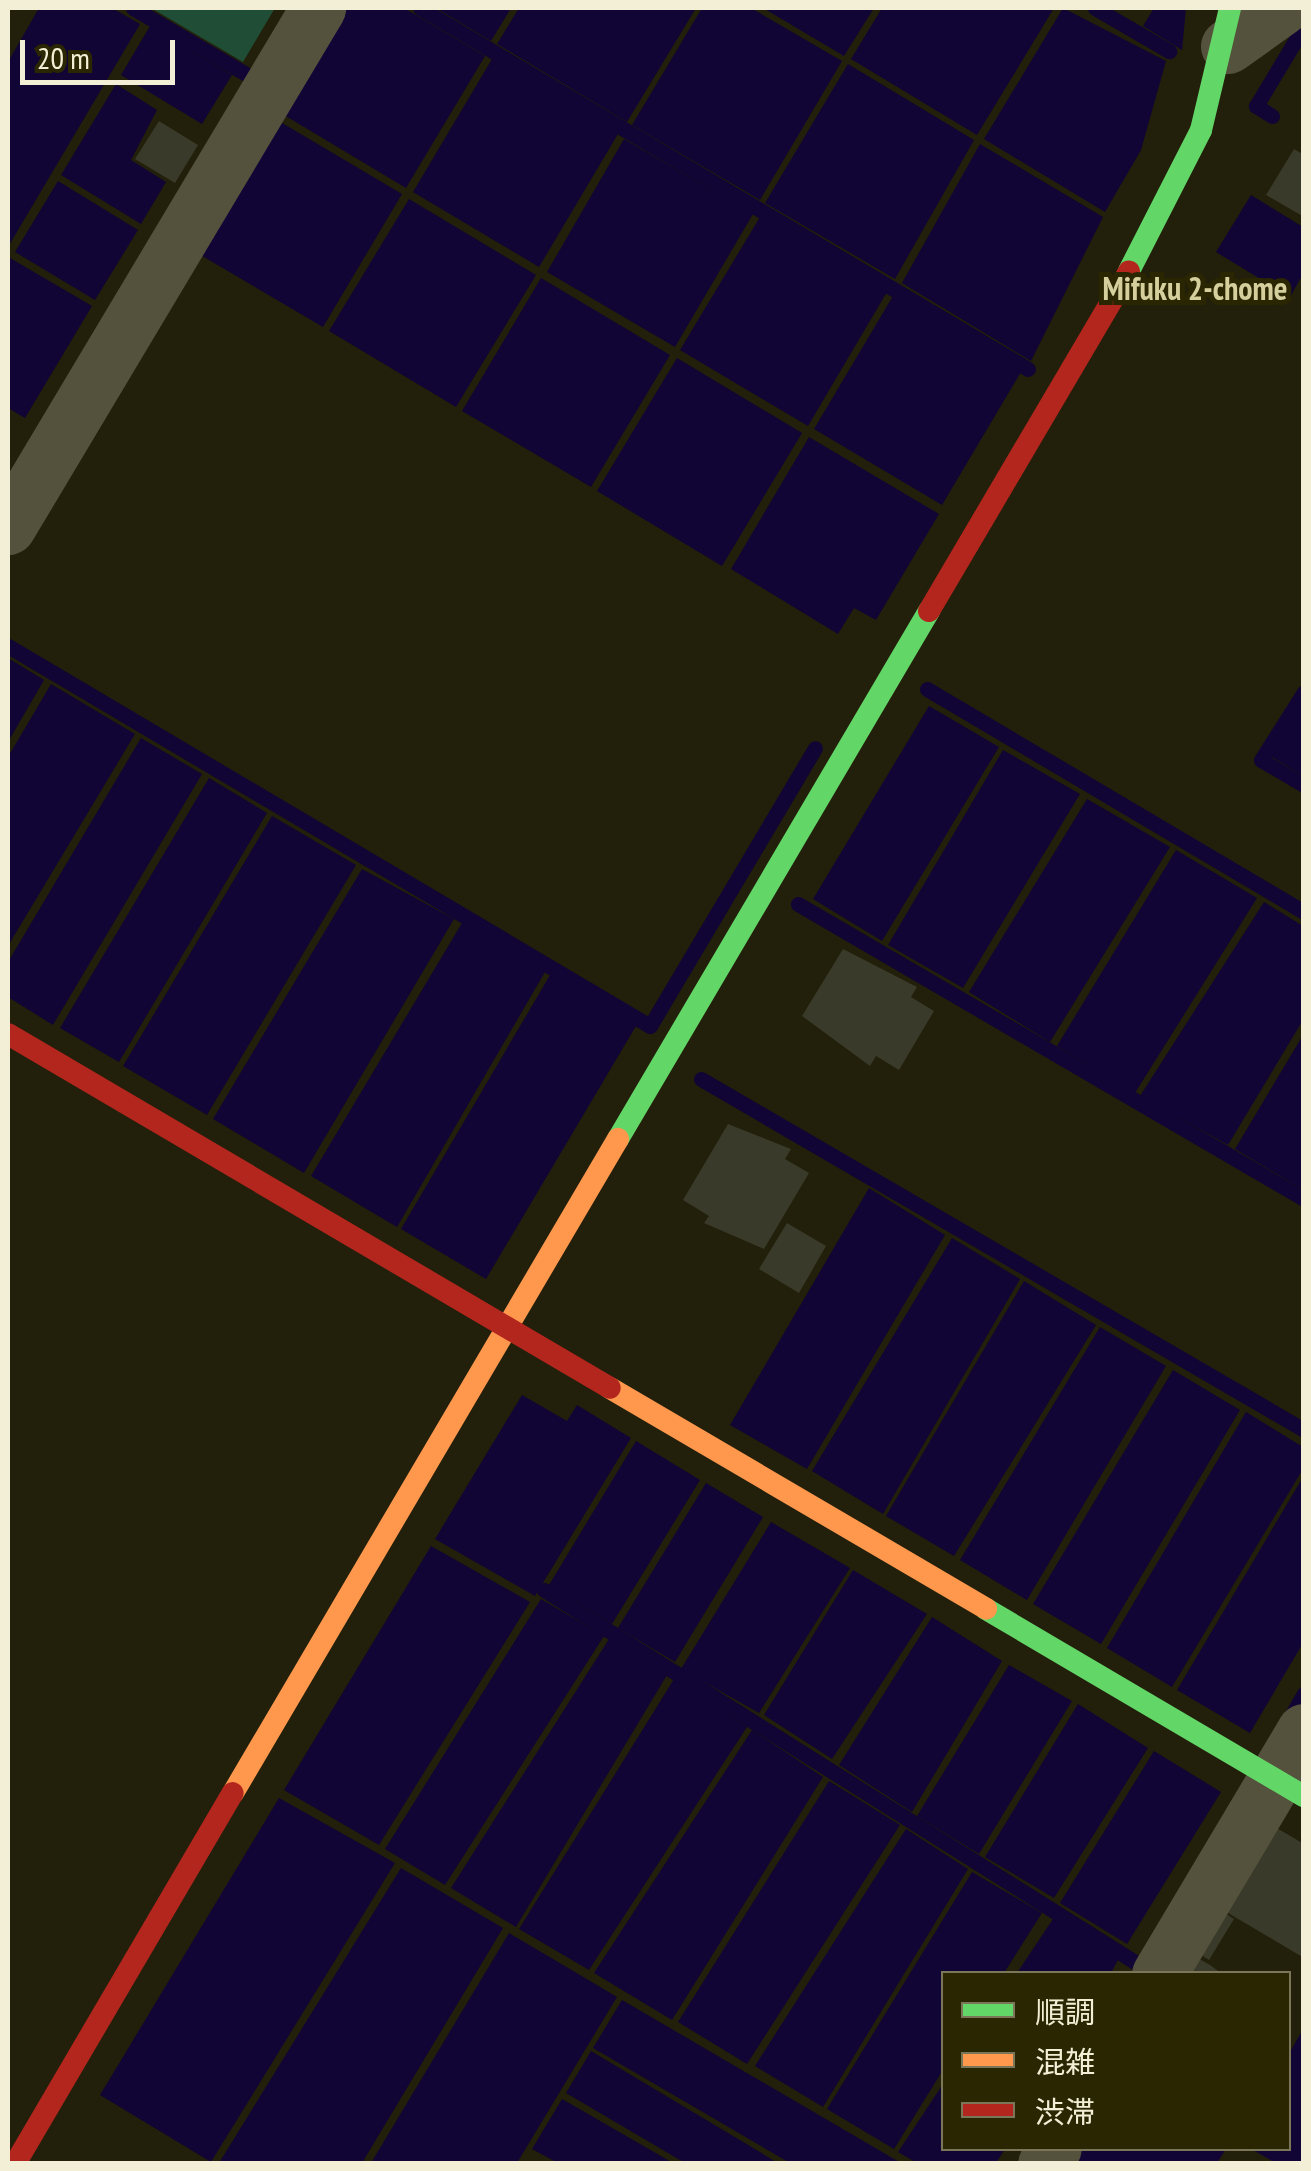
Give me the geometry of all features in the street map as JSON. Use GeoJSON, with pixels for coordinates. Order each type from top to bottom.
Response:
{"type":"FeatureCollection","features":[{"type":"Feature","properties":{"kind":"street"},"geometry":{"type":"LineString","coordinates":[[8,527],[318,8]]}},
{"type":"Feature","properties":{"kind":"street"},"geometry":{"type":"LineString","coordinates":[[15,2164],[511,1334],[1162,216],[1229,27],[1281,8]]}},
{"type":"Feature","properties":{"kind":"street"},"geometry":{"type":"LineString","coordinates":[[8,1034],[511,1334],[1289,1788]]}},
{"type":"Feature","properties":{"kind":"street"},"geometry":{"type":"LineString","coordinates":[[1160,1971],[1289,1788],[1304,1731]]}},
{"type":"Feature","properties":{"kind":"green space"},"geometry":{"type":"Polygon","coordinates":[[[151,8],[275,8],[243,62],[151,8]]]}},
{"type":"Feature","properties":{"kind":"shaded area"},"geometry":{"type":"Polygon","coordinates":[[[39,8],[112,8],[140,24],[8,247],[8,62],[39,8]]]}},
{"type":"Feature","properties":{"kind":"shaded area"},"geometry":{"type":"Polygon","coordinates":[[[334,8],[404,8],[485,56],[406,188],[274,109],[334,8]]]}},
{"type":"Feature","properties":{"kind":"shaded area"},"geometry":{"type":"Polygon","coordinates":[[[436,8],[511,8],[491,41],[436,8]]]}},
{"type":"Feature","properties":{"kind":"shaded area"},"geometry":{"type":"Polygon","coordinates":[[[519,8],[696,8],[627,122],[497,44],[519,8]]]}},
{"type":"Feature","properties":{"kind":"shaded area"},"geometry":{"type":"Polygon","coordinates":[[[702,8],[751,8],[842,61],[760,200],[632,125],[702,8]]]}},
{"type":"Feature","properties":{"kind":"shaded area"},"geometry":{"type":"Polygon","coordinates":[[[763,8],[874,8],[844,56],[763,8]]]}},
{"type":"Feature","properties":{"kind":"shaded area"},"geometry":{"type":"Polygon","coordinates":[[[882,8],[1054,8],[977,135],[851,59],[882,8]]]}},
{"type":"Feature","properties":{"kind":"shaded area"},"geometry":{"type":"Polygon","coordinates":[[[1063,8],[1166,61],[1141,150],[1105,212],[984,139],[1063,8]]]}},
{"type":"Feature","properties":{"kind":"shaded area"},"geometry":{"type":"Polygon","coordinates":[[[1154,8],[1186,8],[1182,50],[1143,26],[1154,8]]]}},
{"type":"Feature","properties":{"kind":"shaded area"},"geometry":{"type":"Polygon","coordinates":[[[150,26],[232,75],[202,124],[121,75],[150,26]]]}},
{"type":"Feature","properties":{"kind":"shaded area"},"geometry":{"type":"Polygon","coordinates":[[[492,59],[618,134],[539,267],[413,192],[492,59]]]}},
{"type":"Feature","properties":{"kind":"shaded area"},"geometry":{"type":"Polygon","coordinates":[[[848,64],[974,140],[895,279],[765,203],[848,64]]]}},
{"type":"Feature","properties":{"kind":"shaded area"},"geometry":{"type":"Polygon","coordinates":[[[116,84],[157,110],[131,160],[166,182],[141,224],[61,175],[116,84]]]}},
{"type":"Feature","properties":{"kind":"shaded area"},"geometry":{"type":"Polygon","coordinates":[[[272,117],[402,194],[323,327],[192,250],[272,117]]]}},
{"type":"Feature","properties":{"kind":"shaded area"},"geometry":{"type":"Polygon","coordinates":[[[624,139],[753,214],[675,347],[547,272],[624,139]]]}},
{"type":"Feature","properties":{"kind":"shaded area"},"geometry":{"type":"Polygon","coordinates":[[[980,144],[1103,217],[1031,361],[902,283],[980,144]]]}},
{"type":"Feature","properties":{"kind":"shaded area"},"geometry":{"type":"Polygon","coordinates":[[[58,181],[138,230],[95,300],[15,252],[58,181]]]}},
{"type":"Feature","properties":{"kind":"shaded area"},"geometry":{"type":"Polygon","coordinates":[[[1251,195],[1303,227],[1303,274],[1290,297],[1216,252],[1251,195]]]}},
{"type":"Feature","properties":{"kind":"shaded area"},"geometry":{"type":"Polygon","coordinates":[[[409,199],[536,275],[456,407],[329,331],[409,199]]]}},
{"type":"Feature","properties":{"kind":"shaded area"},"geometry":{"type":"Polygon","coordinates":[[[760,217],[887,292],[808,426],[680,350],[760,217]]]}},
{"type":"Feature","properties":{"kind":"shaded area"},"geometry":{"type":"Polygon","coordinates":[[[10,258],[92,306],[25,418],[8,408],[10,258]]]}},
{"type":"Feature","properties":{"kind":"shaded area"},"geometry":{"type":"Polygon","coordinates":[[[541,278],[670,355],[591,487],[462,411],[541,278]]]}},
{"type":"Feature","properties":{"kind":"shaded area"},"geometry":{"type":"Polygon","coordinates":[[[893,296],[1021,372],[942,505],[814,429],[893,296]]]}},
{"type":"Feature","properties":{"kind":"shaded area"},"geometry":{"type":"Polygon","coordinates":[[[677,358],[802,433],[722,566],[597,491],[677,358]]]}},
{"type":"Feature","properties":{"kind":"shaded area"},"geometry":{"type":"Polygon","coordinates":[[[809,437],[939,514],[876,620],[854,608],[838,634],[731,569],[809,437]]]}},
{"type":"Feature","properties":{"kind":"shaded area"},"geometry":{"type":"Polygon","coordinates":[[[8,658],[44,680],[8,742],[8,658]]]}},
{"type":"Feature","properties":{"kind":"shaded area"},"geometry":{"type":"Polygon","coordinates":[[[51,684],[135,734],[8,946],[8,757],[51,684]]]}},
{"type":"Feature","properties":{"kind":"shaded area"},"geometry":{"type":"Polygon","coordinates":[[[929,706],[999,747],[882,941],[813,899],[929,706]]]}},
{"type":"Feature","properties":{"kind":"shaded area"},"geometry":{"type":"Polygon","coordinates":[[[1303,707],[1303,776],[1272,757],[1303,707]]]}},
{"type":"Feature","properties":{"kind":"shaded area"},"geometry":{"type":"Polygon","coordinates":[[[141,738],[202,774],[53,1025],[8,997],[8,962],[141,738]]]}},
{"type":"Feature","properties":{"kind":"shaded area"},"geometry":{"type":"Polygon","coordinates":[[[1003,750],[1080,794],[963,988],[888,945],[1003,750]]]}},
{"type":"Feature","properties":{"kind":"shaded area"},"geometry":{"type":"Polygon","coordinates":[[[209,778],[267,813],[119,1062],[60,1028],[209,778]]]}},
{"type":"Feature","properties":{"kind":"shaded area"},"geometry":{"type":"Polygon","coordinates":[[[1087,799],[1170,847],[1050,1042],[969,992],[1087,799]]]}},
{"type":"Feature","properties":{"kind":"shaded area"},"geometry":{"type":"Polygon","coordinates":[[[272,816],[356,865],[207,1115],[123,1066],[272,816]]]}},
{"type":"Feature","properties":{"kind":"shaded area"},"geometry":{"type":"Polygon","coordinates":[[[1176,850],[1257,898],[1135,1093],[1057,1046],[1176,850]]]}},
{"type":"Feature","properties":{"kind":"shaded area"},"geometry":{"type":"Polygon","coordinates":[[[362,869],[454,919],[304,1173],[213,1119],[362,869]]]}},
{"type":"Feature","properties":{"kind":"shaded area"},"geometry":{"type":"Polygon","coordinates":[[[1264,902],[1303,926],[1303,1020],[1228,1145],[1140,1096],[1264,902]]]}},
{"type":"Feature","properties":{"kind":"shaded area"},"geometry":{"type":"Polygon","coordinates":[[[462,923],[545,972],[397,1227],[311,1176],[462,923]]]}},
{"type":"Feature","properties":{"kind":"shaded area"},"geometry":{"type":"Polygon","coordinates":[[[550,975],[636,1026],[486,1279],[401,1229],[550,975]]]}},
{"type":"Feature","properties":{"kind":"shaded area"},"geometry":{"type":"Polygon","coordinates":[[[1303,1035],[1303,1190],[1235,1149],[1303,1035]]]}},
{"type":"Feature","properties":{"kind":"shaded area"},"geometry":{"type":"Polygon","coordinates":[[[869,1188],[945,1235],[807,1469],[730,1425],[869,1188]]]}},
{"type":"Feature","properties":{"kind":"shaded area"},"geometry":{"type":"Polygon","coordinates":[[[952,1238],[1020,1279],[883,1514],[812,1471],[952,1238]]]}},
{"type":"Feature","properties":{"kind":"shaded area"},"geometry":{"type":"Polygon","coordinates":[[[1024,1281],[1096,1325],[954,1556],[886,1516],[1024,1281]]]}},
{"type":"Feature","properties":{"kind":"shaded area"},"geometry":{"type":"Polygon","coordinates":[[[1100,1327],[1166,1366],[1027,1600],[960,1560],[1100,1327]]]}},
{"type":"Feature","properties":{"kind":"shaded area"},"geometry":{"type":"Polygon","coordinates":[[[1173,1370],[1240,1410],[1101,1644],[1033,1604],[1173,1370]]]}},
{"type":"Feature","properties":{"kind":"shaded area"},"geometry":{"type":"Polygon","coordinates":[[[522,1395],[567,1421],[577,1405],[631,1438],[535,1596],[435,1539],[522,1395]]]}},
{"type":"Feature","properties":{"kind":"shaded area"},"geometry":{"type":"Polygon","coordinates":[[[1246,1412],[1303,1447],[1303,1469],[1172,1687],[1107,1648],[1246,1412]]]}},
{"type":"Feature","properties":{"kind":"shaded area"},"geometry":{"type":"Polygon","coordinates":[[[636,1441],[700,1480],[612,1624],[549,1585],[636,1441]]]}},
{"type":"Feature","properties":{"kind":"shaded area"},"geometry":{"type":"Polygon","coordinates":[[[1303,1477],[1303,1643],[1250,1733],[1177,1690],[1303,1477]]]}},
{"type":"Feature","properties":{"kind":"shaded area"},"geometry":{"type":"Polygon","coordinates":[[[706,1483],[763,1517],[675,1662],[618,1628],[706,1483]]]}},
{"type":"Feature","properties":{"kind":"shaded area"},"geometry":{"type":"Polygon","coordinates":[[[771,1522],[850,1568],[759,1713],[681,1669],[771,1522]]]}},
{"type":"Feature","properties":{"kind":"shaded area"},"geometry":{"type":"Polygon","coordinates":[[[431,1546],[530,1602],[379,1845],[284,1790],[431,1546]]]}},
{"type":"Feature","properties":{"kind":"shaded area"},"geometry":{"type":"Polygon","coordinates":[[[853,1570],[927,1614],[832,1759],[764,1715],[853,1570]]]}},
{"type":"Feature","properties":{"kind":"shaded area"},"geometry":{"type":"Polygon","coordinates":[[[541,1599],[604,1636],[445,1885],[385,1849],[541,1599]]]}},
{"type":"Feature","properties":{"kind":"shaded area"},"geometry":{"type":"Polygon","coordinates":[[[932,1617],[1002,1661],[912,1812],[839,1765],[932,1617]]]}},
{"type":"Feature","properties":{"kind":"shaded area"},"geometry":{"type":"Polygon","coordinates":[[[609,1639],[667,1675],[516,1927],[451,1888],[609,1639]]]}},
{"type":"Feature","properties":{"kind":"shaded area"},"geometry":{"type":"Polygon","coordinates":[[[1009,1665],[1072,1701],[979,1854],[917,1816],[1009,1665]]]}},
{"type":"Feature","properties":{"kind":"shaded area"},"geometry":{"type":"Polygon","coordinates":[[[674,1679],[747,1727],[589,1970],[519,1929],[674,1679]]]}},
{"type":"Feature","properties":{"kind":"shaded area"},"geometry":{"type":"Polygon","coordinates":[[[1078,1704],[1148,1748],[1054,1898],[985,1857],[1078,1704]]]}},
{"type":"Feature","properties":{"kind":"shaded area"},"geometry":{"type":"Polygon","coordinates":[[[752,1730],[823,1777],[672,2020],[594,1973],[752,1730]]]}},
{"type":"Feature","properties":{"kind":"shaded area"},"geometry":{"type":"Polygon","coordinates":[[[1154,1751],[1221,1792],[1127,1944],[1060,1903],[1154,1751]]]}},
{"type":"Feature","properties":{"kind":"shaded area"},"geometry":{"type":"Polygon","coordinates":[[[829,1781],[900,1825],[747,2064],[678,2022],[829,1781]]]}},
{"type":"Feature","properties":{"kind":"shaded area"},"geometry":{"type":"Polygon","coordinates":[[[279,1798],[395,1863],[211,2162],[100,2095],[279,1798]]]}},
{"type":"Feature","properties":{"kind":"shaded area"},"geometry":{"type":"Polygon","coordinates":[[[906,1829],[968,1869],[823,2107],[755,2066],[906,1829]]]}},
{"type":"Feature","properties":{"kind":"shaded area"},"geometry":{"type":"Polygon","coordinates":[[[401,1868],[503,1928],[362,2163],[219,2163],[401,1868]]]}},
{"type":"Feature","properties":{"kind":"shaded area"},"geometry":{"type":"Polygon","coordinates":[[[972,1872],[1042,1913],[1005,1971],[941,1971],[941,2073],[894,2149],[827,2109],[972,1872]]]}},
{"type":"Feature","properties":{"kind":"shaded area"},"geometry":{"type":"Polygon","coordinates":[[[1053,1919],[1118,1960],[1112,1971],[1018,1971],[1053,1919]]]}},
{"type":"Feature","properties":{"kind":"shaded area"},"geometry":{"type":"Polygon","coordinates":[[[509,1933],[617,1997],[517,2163],[371,2163],[509,1933]]]}},
{"type":"Feature","properties":{"kind":"shaded area"},"geometry":{"type":"Polygon","coordinates":[[[622,2000],[901,2163],[790,2163],[593,2048],[622,2000]]]}},
{"type":"Feature","properties":{"kind":"shaded area"},"geometry":{"type":"Polygon","coordinates":[[[1303,2029],[1303,2163],[1276,2163],[1255,2151],[1291,2151],[1291,2050],[1303,2029]]]}},
{"type":"Feature","properties":{"kind":"shaded area"},"geometry":{"type":"Polygon","coordinates":[[[591,2051],[778,2163],[685,2163],[566,2093],[591,2051]]]}},
{"type":"Feature","properties":{"kind":"shaded area"},"geometry":{"type":"Polygon","coordinates":[[[941,2087],[941,2151],[1004,2151],[996,2163],[917,2163],[898,2152],[941,2087]]]}},
{"type":"Feature","properties":{"kind":"shaded area"},"geometry":{"type":"Polygon","coordinates":[[[562,2099],[673,2163],[558,2163],[532,2149],[562,2099]]]}},
{"type":"Feature","properties":{"kind":"shaded area"},"geometry":{"type":"Polygon","coordinates":[[[1067,2151],[1225,2151],[1217,2163],[1059,2164],[1067,2151]]]}},
{"type":"Feature","properties":{"kind":"building"},"geometry":{"type":"Polygon","coordinates":[[[159,121],[198,145],[175,183],[135,159],[159,121]]]}},
{"type":"Feature","properties":{"kind":"building"},"geometry":{"type":"Polygon","coordinates":[[[1294,149],[1304,155],[1304,217],[1266,195],[1294,149]]]}},
{"type":"Feature","properties":{"kind":"building"},"geometry":{"type":"Polygon","coordinates":[[[843,949],[917,987],[911,997],[934,1011],[899,1070],[876,1056],[870,1066],[802,1016],[843,949]]]}},
{"type":"Feature","properties":{"kind":"building"},"geometry":{"type":"Polygon","coordinates":[[[728,1124],[791,1149],[785,1159],[809,1173],[764,1249],[704,1223],[709,1216],[683,1200],[728,1124]]]}},
{"type":"Feature","properties":{"kind":"building"},"geometry":{"type":"Polygon","coordinates":[[[787,1223],[826,1246],[799,1293],[759,1269],[787,1223]]]}},
{"type":"Feature","properties":{"kind":"building"},"geometry":{"type":"Polygon","coordinates":[[[1270,1824],[1304,1844],[1304,1958],[1228,1913],[1270,1824]]]}},
{"type":"Feature","properties":{"kind":"building"},"geometry":{"type":"Polygon","coordinates":[[[1215,1907],[1234,1919],[1209,1960],[1190,1948],[1215,1907]]]}},
{"type":"Feature","properties":{"kind":"building"},"geometry":{"type":"Polygon","coordinates":[[[1189,1953],[1218,1971],[1189,1971],[1189,1953]]]}},
{"type":"Feature","properties":{"kind":"waterway"},"geometry":{"type":"LineString","coordinates":[[133,8],[251,77]]}},
{"type":"Feature","properties":{"kind":"waterway"},"geometry":{"type":"LineString","coordinates":[[420,8],[1028,369]]}},
{"type":"Feature","properties":{"kind":"waterway"},"geometry":{"type":"LineString","coordinates":[[1095,8],[1169,51]]}},
{"type":"Feature","properties":{"kind":"waterway"},"geometry":{"type":"LineString","coordinates":[[1272,116],[1256,106],[1304,26]]}},
{"type":"Feature","properties":{"kind":"waterway"},"geometry":{"type":"LineString","coordinates":[[8,646],[650,1026],[815,748]]}},
{"type":"Feature","properties":{"kind":"waterway"},"geometry":{"type":"LineString","coordinates":[[927,689],[1304,912]]}},
{"type":"Feature","properties":{"kind":"waterway"},"geometry":{"type":"LineString","coordinates":[[1304,692],[1261,760],[1304,785]]}},
{"type":"Feature","properties":{"kind":"waterway"},"geometry":{"type":"LineString","coordinates":[[798,904],[1304,1199]]}},
{"type":"Feature","properties":{"kind":"waterway"},"geometry":{"type":"LineString","coordinates":[[701,1079],[1304,1430]]}},
{"type":"Feature","properties":{"kind":"waterway"},"geometry":{"type":"LineString","coordinates":[[544,1590],[1141,1966]]}},
{"type":"Feature","properties":{"kind":"waterway"},"geometry":{"type":"LineString","coordinates":[[1287,1723],[1304,1694]]}},
{"type":"Feature","properties":{"kind":"traffic: fast"},"geometry":{"type":"LineString","coordinates":[[1129,271],[1201,130],[1230,8]]}},
{"type":"Feature","properties":{"kind":"traffic: fast"},"geometry":{"type":"LineString","coordinates":[[618,1139],[929,611]]}},
{"type":"Feature","properties":{"kind":"traffic: fast"},"geometry":{"type":"LineString","coordinates":[[986,1609],[1304,1796]]}},
{"type":"Feature","properties":{"kind":"traffic: slow"},"geometry":{"type":"LineString","coordinates":[[233,1793],[618,1139]]}},
{"type":"Feature","properties":{"kind":"traffic: slow"},"geometry":{"type":"LineString","coordinates":[[610,1388],[986,1609]]}},
{"type":"Feature","properties":{"kind":"traffic: jam"},"geometry":{"type":"LineString","coordinates":[[929,611],[1129,271]]}},
{"type":"Feature","properties":{"kind":"traffic: jam"},"geometry":{"type":"LineString","coordinates":[[8,1034],[610,1388]]}},
{"type":"Feature","properties":{"kind":"traffic: jam"},"geometry":{"type":"LineString","coordinates":[[15,2164],[233,1793]]}},
{"type":"Feature","properties":{"kind":"district","name":"Mifuku 2-chome"},"geometry":{"type":"Point","coordinates":[1195,288]}}]}
